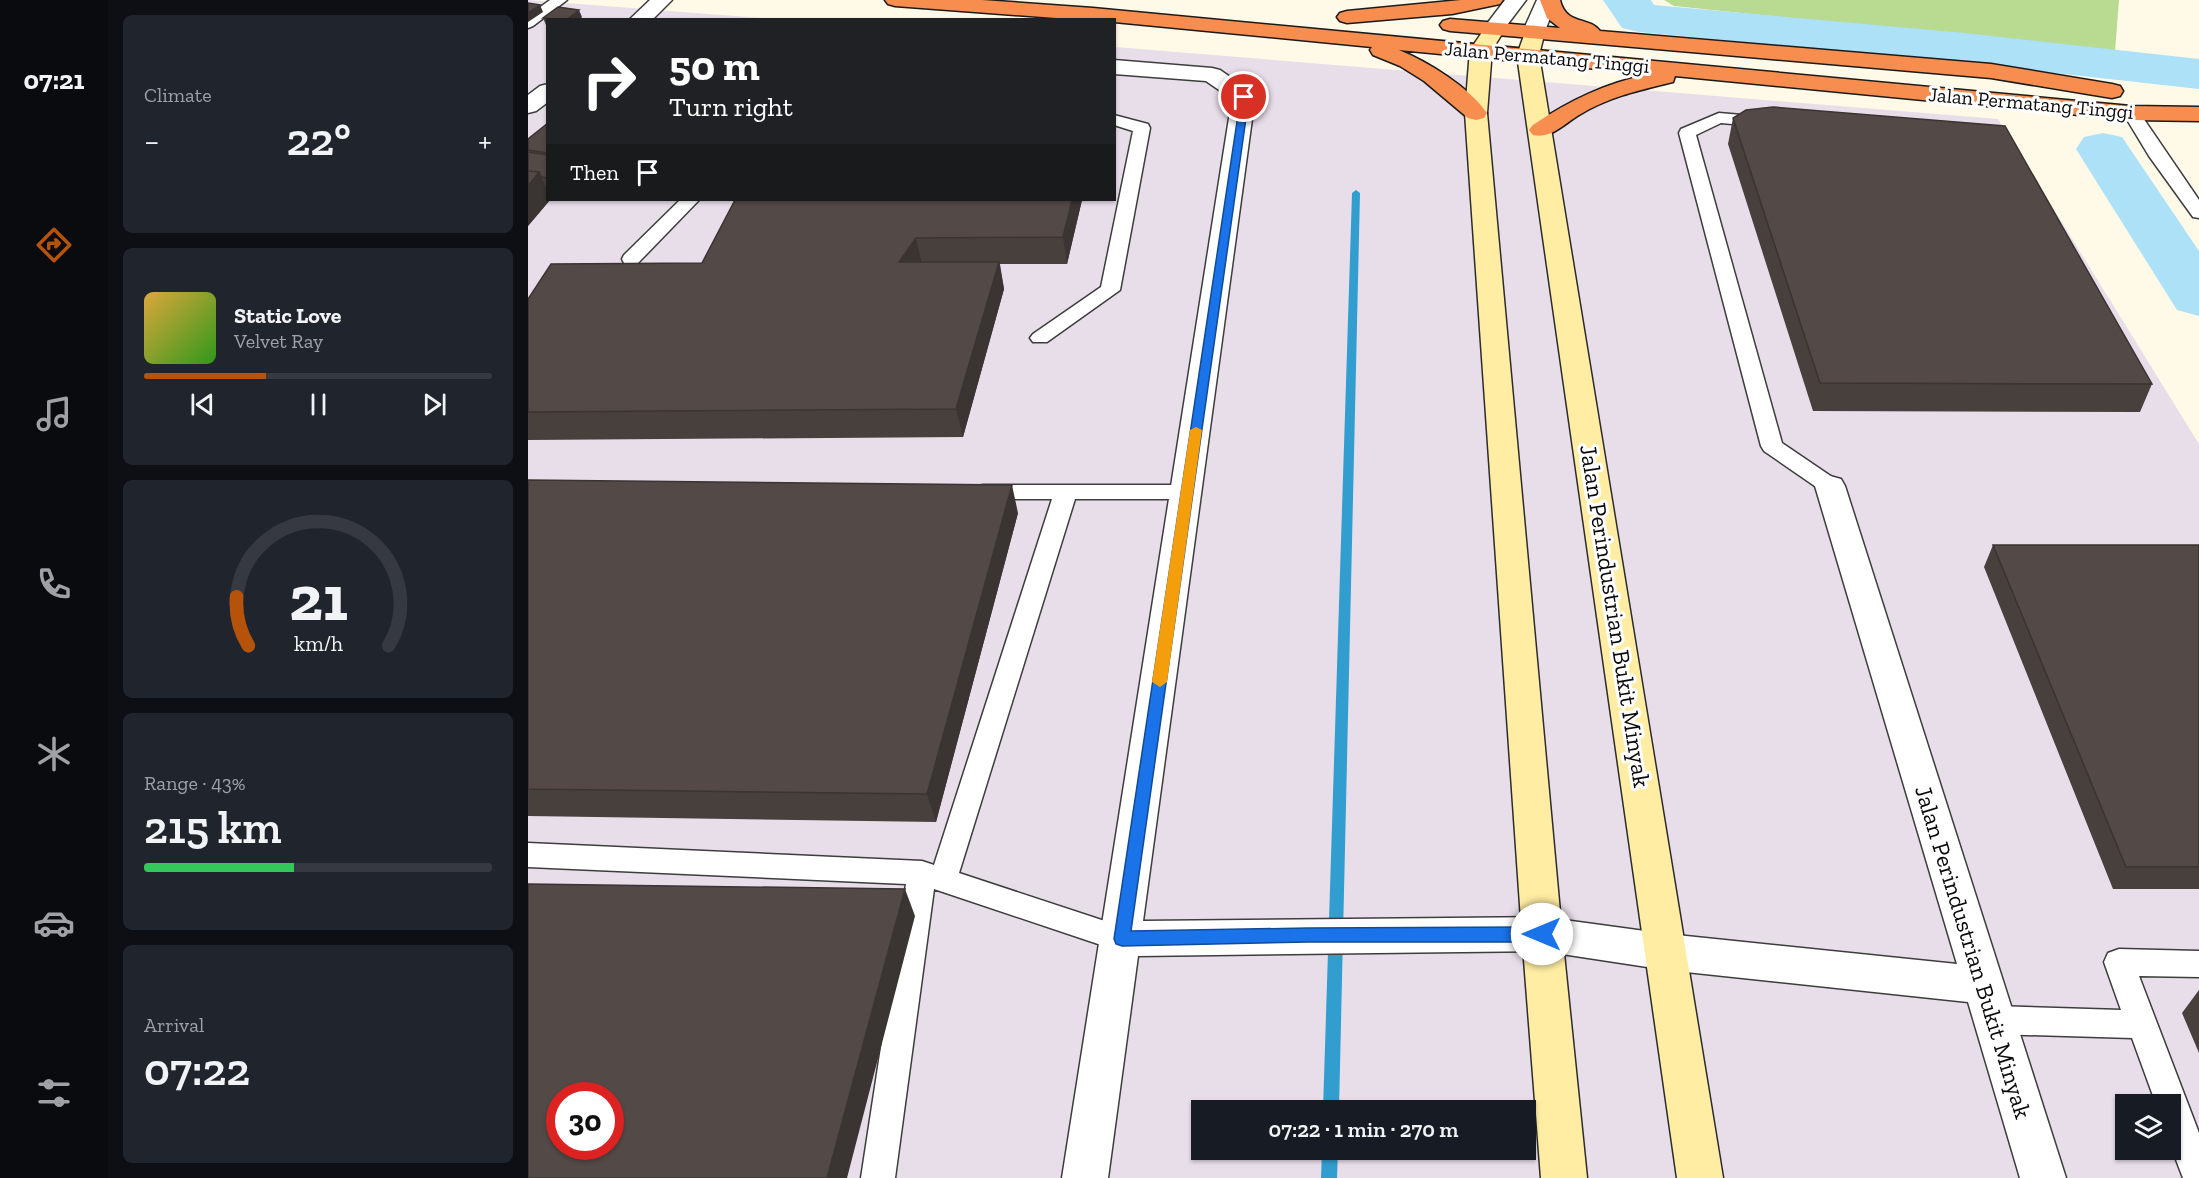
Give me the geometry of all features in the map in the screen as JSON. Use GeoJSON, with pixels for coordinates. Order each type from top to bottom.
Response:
{"type":"FeatureCollection","features":[{"type":"Feature","properties":{"kind":"highway","name":"Jalan Permatang Tinggi"},"geometry":{"type":"LineString","coordinates":[[895,0],[1093,14],[1351,39],[1487,39]]}},
{"type":"Feature","properties":{"kind":"highway"},"geometry":{"type":"LineString","coordinates":[[1119,0],[1290,13]]}},
{"type":"Feature","properties":{"kind":"highway"},"geometry":{"type":"LineString","coordinates":[[1347,17],[1452,8],[1493,0]]}},
{"type":"Feature","properties":{"kind":"highway"},"geometry":{"type":"LineString","coordinates":[[1549,0],[1551,7],[1561,20],[1603,37]]}},
{"type":"Feature","properties":{"kind":"highway","name":"Jalan Permatang Tinggi"},"geometry":{"type":"LineString","coordinates":[[1324,16],[1347,17],[1487,39],[1531,43],[1696,70],[2131,113],[2199,113]]}},
{"type":"Feature","properties":{"kind":"highway","name":"Jalan Permatang Tinggi"},"geometry":{"type":"LineString","coordinates":[[1531,43],[1603,37],[1991,71],[2124,93],[2199,113]]}},
{"type":"Feature","properties":{"kind":"highway"},"geometry":{"type":"LineString","coordinates":[[1351,39],[1407,59],[1449,87],[1476,113]]}},
{"type":"Feature","properties":{"kind":"highway"},"geometry":{"type":"LineString","coordinates":[[1541,130],[1572,108],[1593,97],[1625,85],[1696,70]]}},
{"type":"Feature","properties":{"kind":"main road"},"geometry":{"type":"LineString","coordinates":[[1487,39],[1476,113],[1542,934],[1564,1178]]}},
{"type":"Feature","properties":{"kind":"main road","name":"Jalan Perindustrian Bukit Minyak"},"geometry":{"type":"LineString","coordinates":[[1531,43],[1541,130],[1700,1178]]}},
{"type":"Feature","properties":{"kind":"street"},"geometry":{"type":"LineString","coordinates":[[641,18],[662,0]]}},
{"type":"Feature","properties":{"kind":"street"},"geometry":{"type":"LineString","coordinates":[[1487,39],[1516,0]]}},
{"type":"Feature","properties":{"kind":"street"},"geometry":{"type":"LineString","coordinates":[[1531,43],[1549,0]]}},
{"type":"Feature","properties":{"kind":"street"},"geometry":{"type":"LineString","coordinates":[[1085,1178],[1122,939],[1244,97],[1212,75],[1116,67]]}},
{"type":"Feature","properties":{"kind":"street"},"geometry":{"type":"LineString","coordinates":[[528,106],[546,92]]}},
{"type":"Feature","properties":{"kind":"street","name":"Jalan Perindustrian Bukit Minyak"},"geometry":{"type":"LineString","coordinates":[[1830,486],[2043,1178]]}},
{"type":"Feature","properties":{"kind":"street"},"geometry":{"type":"LineString","coordinates":[[1122,939],[1370,934],[1542,934],[1989,1003]]}},
{"type":"Feature","properties":{"kind":"lane"},"geometry":{"type":"LineString","coordinates":[[528,23],[560,0]]}},
{"type":"Feature","properties":{"kind":"lane"},"geometry":{"type":"LineString","coordinates":[[2131,113],[2158,156],[2199,213]]}},
{"type":"Feature","properties":{"kind":"lane"},"geometry":{"type":"LineString","coordinates":[[1790,124],[1719,118],[1687,133],[1772,446],[1830,486]]}},
{"type":"Feature","properties":{"kind":"lane"},"geometry":{"type":"LineString","coordinates":[[1040,338],[1110,290],[1142,128],[1116,121]]}},
{"type":"Feature","properties":{"kind":"lane"},"geometry":{"type":"LineString","coordinates":[[631,259],[689,201]]}},
{"type":"Feature","properties":{"kind":"lane"},"geometry":{"type":"LineString","coordinates":[[958,492],[1187,492]]}},
{"type":"Feature","properties":{"kind":"lane"},"geometry":{"type":"LineString","coordinates":[[878,1178],[932,876],[1066,492]]}},
{"type":"Feature","properties":{"kind":"lane"},"geometry":{"type":"LineString","coordinates":[[528,855],[932,876],[1122,939]]}},
{"type":"Feature","properties":{"kind":"lane"},"geometry":{"type":"LineString","coordinates":[[2199,964],[2119,962],[2199,1177]]}},
{"type":"Feature","properties":{"kind":"lane"},"geometry":{"type":"LineString","coordinates":[[1989,1003],[2142,1024]]}},
{"type":"Feature","properties":{"kind":"shaded area"},"geometry":{"type":"Polygon","coordinates":[[[528,0],[761,18],[546,18],[546,201],[1116,201],[1116,47],[1998,119],[2199,444],[2199,1178],[528,1178],[528,0]]]}},
{"type":"Feature","properties":{"kind":"green space"},"geometry":{"type":"Polygon","coordinates":[[[1664,0],[2119,0],[2115,52],[1674,6],[1664,0]]]}},
{"type":"Feature","properties":{"kind":"building"},"geometry":{"type":"Polygon","coordinates":[[[528,3],[540,5],[528,13],[528,3]]]}},
{"type":"Feature","properties":{"kind":"building"},"geometry":{"type":"Polygon","coordinates":[[[558,7],[579,10],[569,18],[543,18],[558,7]]]}},
{"type":"Feature","properties":{"kind":"building"},"geometry":{"type":"Polygon","coordinates":[[[1773,107],[2005,126],[2152,384],[1820,383],[1733,118],[1746,110],[1773,107]]]}},
{"type":"Feature","properties":{"kind":"building"},"geometry":{"type":"Polygon","coordinates":[[[546,125],[546,153],[528,150],[528,139],[546,125]]]}},
{"type":"Feature","properties":{"kind":"building"},"geometry":{"type":"Polygon","coordinates":[[[528,152],[546,155],[546,178],[541,177],[539,172],[528,171],[528,152]]]}},
{"type":"Feature","properties":{"kind":"building"},"geometry":{"type":"Polygon","coordinates":[[[528,171],[539,172],[528,186],[528,171]]]}},
{"type":"Feature","properties":{"kind":"building"},"geometry":{"type":"Polygon","coordinates":[[[734,201],[1072,201],[1063,237],[916,238],[899,262],[999,262],[956,409],[528,412],[528,299],[551,264],[702,263],[734,201]]]}},
{"type":"Feature","properties":{"kind":"building"},"geometry":{"type":"Polygon","coordinates":[[[528,480],[1012,485],[927,794],[528,789],[528,480]]]}},
{"type":"Feature","properties":{"kind":"building"},"geometry":{"type":"Polygon","coordinates":[[[1993,545],[2199,545],[2199,867],[2126,867],[1993,545]]]}},
{"type":"Feature","properties":{"kind":"building"},"geometry":{"type":"Polygon","coordinates":[[[528,884],[905,889],[827,1178],[528,1178],[528,884]]]}},
{"type":"Feature","properties":{"kind":"waterway"},"geometry":{"type":"LineString","coordinates":[[1627,0],[1639,18],[1965,48],[2199,74]]}},
{"type":"Feature","properties":{"kind":"waterway"},"geometry":{"type":"LineString","coordinates":[[2103,149],[2199,297]]}},
{"type":"Feature","properties":{"kind":"waterway"},"geometry":{"type":"LineString","coordinates":[[1331,1100],[1356,193]]}},
{"type":"Feature","properties":{"kind":"waterway"},"geometry":{"type":"LineString","coordinates":[[1329,1178],[1330,1160]]}},
{"type":"Feature","properties":{"kind":"slow traffic"},"geometry":{"type":"LineString","coordinates":[[1160,682],[1196,430]]}},
{"type":"Feature","properties":{"kind":"route"},"geometry":{"type":"LineString","coordinates":[[1244,97],[1122,939],[1542,934]]}}]}
